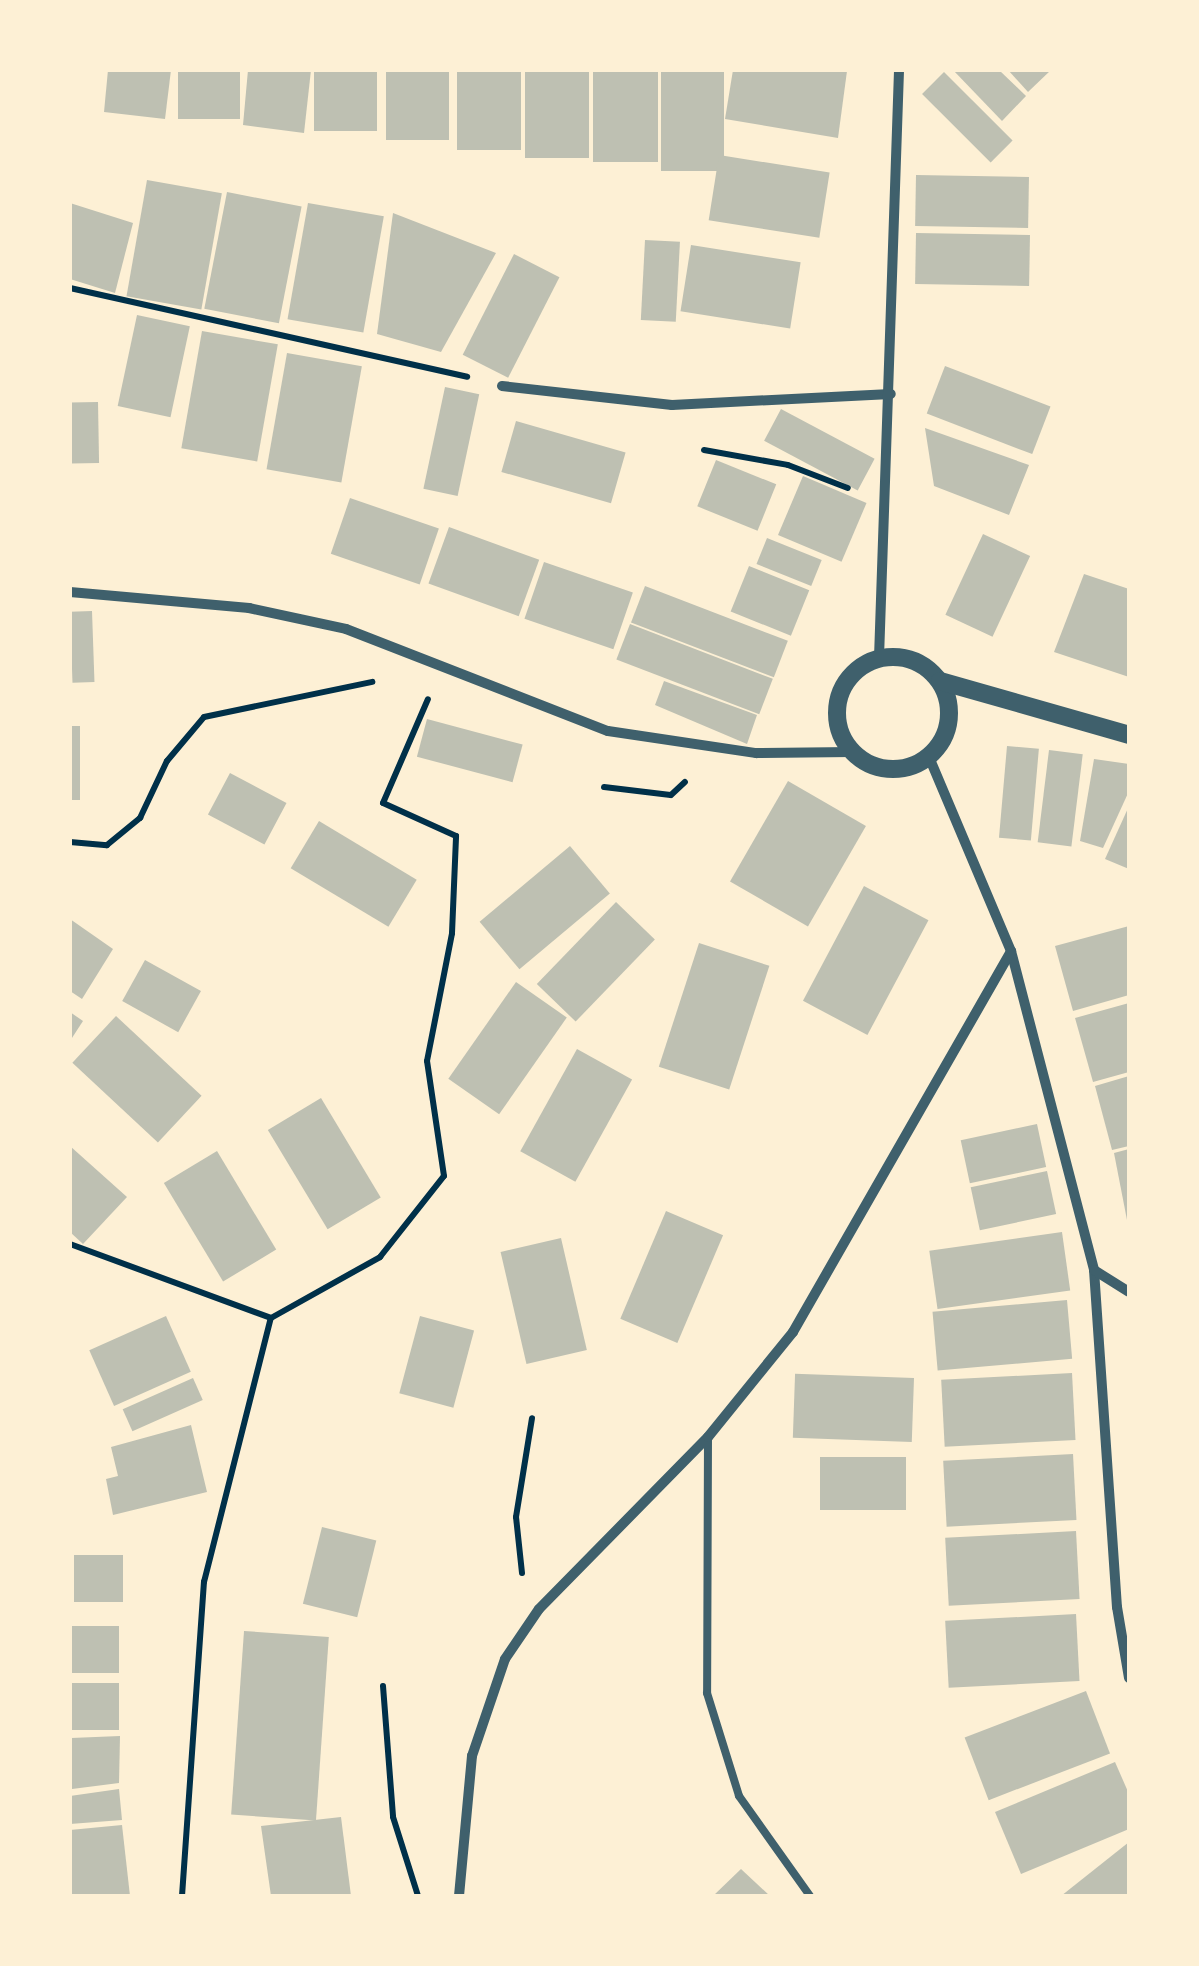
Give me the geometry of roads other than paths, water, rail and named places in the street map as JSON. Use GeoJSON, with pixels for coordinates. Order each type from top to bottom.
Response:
{"type":"FeatureCollection","features":[{"type":"Feature","properties":{"kind":"street"},"geometry":{"type":"LineString","coordinates":[[879,658],[891,394],[899,70]]}},
{"type":"Feature","properties":{"kind":"street"},"geometry":{"type":"LineString","coordinates":[[502,386],[672,405],[891,394]]}},
{"type":"Feature","properties":{"kind":"street"},"geometry":{"type":"LineString","coordinates":[[70,592],[249,608],[346,629],[608,731],[709,749],[852,752],[898,770],[929,757],[948,727],[940,681]]}},
{"type":"Feature","properties":{"kind":"street"},"geometry":{"type":"LineString","coordinates":[[852,752],[836,716],[838,697],[861,666],[879,658],[911,659],[940,681],[1129,735]]}},
{"type":"Feature","properties":{"kind":"street"},"geometry":{"type":"LineString","coordinates":[[929,757],[1011,951],[1094,1270],[1116,1607],[1129,1678]]}},
{"type":"Feature","properties":{"kind":"street"},"geometry":{"type":"LineString","coordinates":[[459,1896],[482,1713],[528,1624],[708,1437],[793,1332],[1011,951]]}},
{"type":"Feature","properties":{"kind":"street"},"geometry":{"type":"LineString","coordinates":[[1094,1270],[1129,1292]]}},
{"type":"Feature","properties":{"kind":"street"},"geometry":{"type":"LineString","coordinates":[[1116,1607],[1129,1614]]}},
{"type":"Feature","properties":{"kind":"lane"},"geometry":{"type":"LineString","coordinates":[[708,1437],[706,1694],[739,1796],[810,1896]]}}]}
